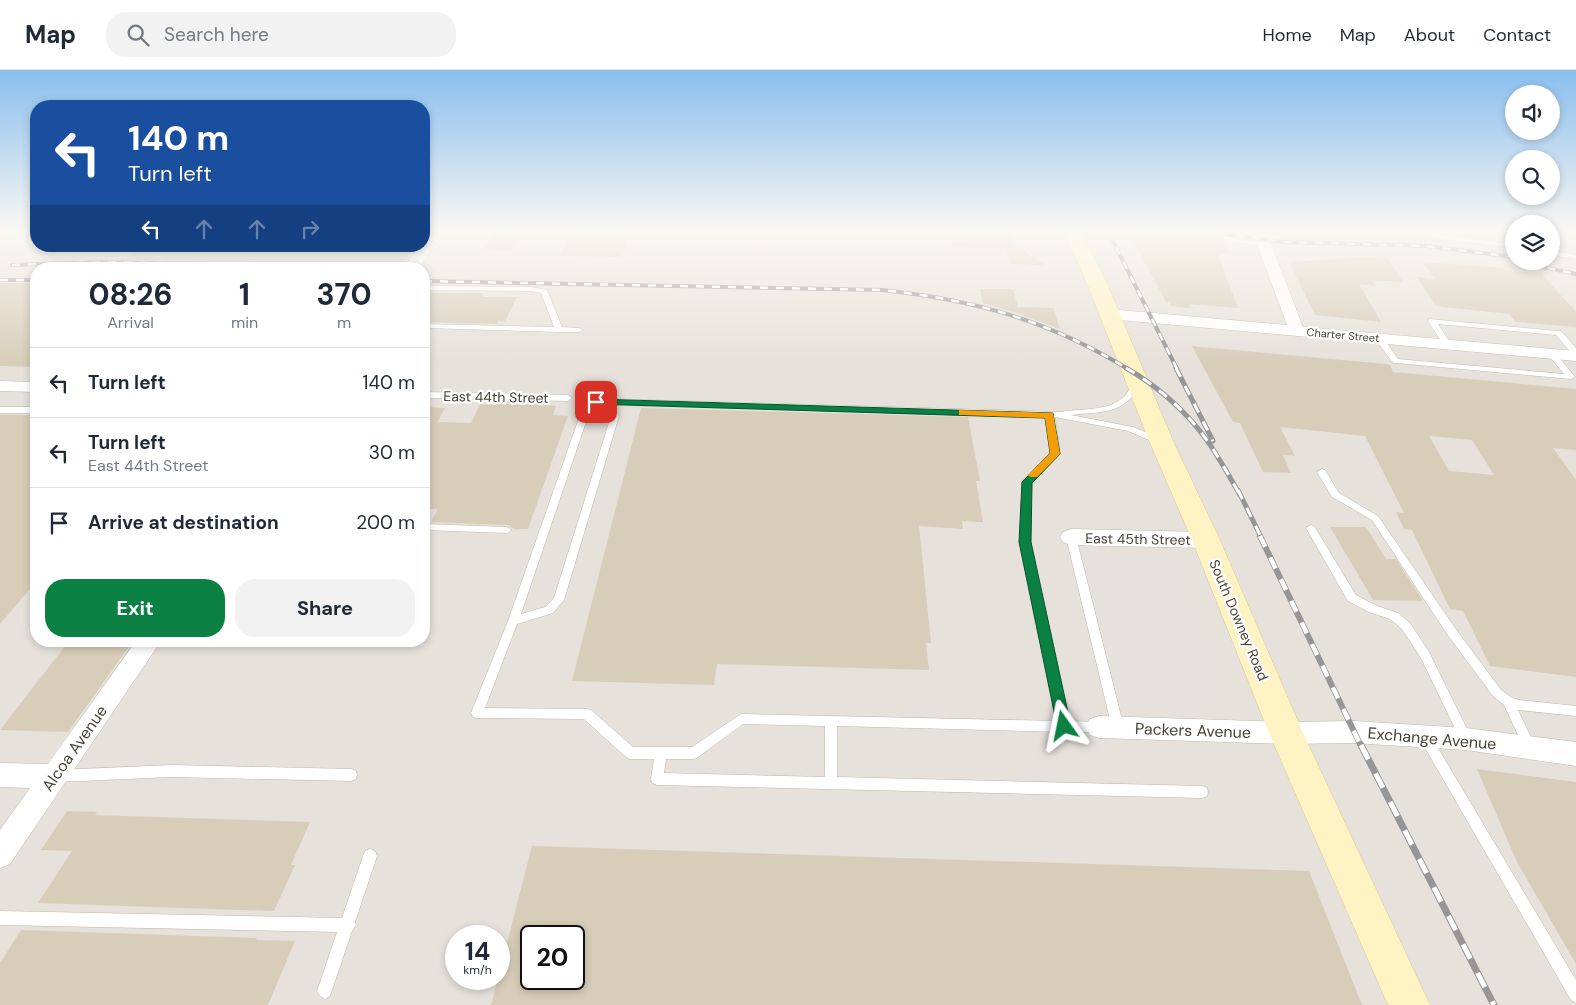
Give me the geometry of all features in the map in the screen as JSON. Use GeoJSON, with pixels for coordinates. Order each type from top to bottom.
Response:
{"type":"FeatureCollection","features":[{"type":"Feature","properties":{"kind":"main road","name":"South Downey Road"},"geometry":{"type":"LineString","coordinates":[[1092,277],[1162,443],[1206,540],[1286,733],[1409,1005]]}},
{"type":"Feature","properties":{"kind":"street"},"geometry":{"type":"LineString","coordinates":[[1277,277],[1297,330]]}},
{"type":"Feature","properties":{"kind":"street","name":"Charter Street"},"geometry":{"type":"LineString","coordinates":[[1109,314],[1576,354]]}},
{"type":"Feature","properties":{"kind":"street"},"geometry":{"type":"LineString","coordinates":[[0,386],[30,387]]}},
{"type":"Feature","properties":{"kind":"street","name":"East 45th Street"},"geometry":{"type":"LineString","coordinates":[[1071,537],[1206,540]]}},
{"type":"Feature","properties":{"kind":"street","name":"Alcoa Avenue"},"geometry":{"type":"LineString","coordinates":[[0,854],[145,647]]}},
{"type":"Feature","properties":{"kind":"street","name":"Packers Avenue"},"geometry":{"type":"LineString","coordinates":[[1109,728],[1286,733]]}},
{"type":"Feature","properties":{"kind":"street","name":"Exchange Avenue"},"geometry":{"type":"LineString","coordinates":[[1286,733],[1354,732],[1466,739],[1576,754]]}},
{"type":"Feature","properties":{"kind":"street"},"geometry":{"type":"LineString","coordinates":[[0,775],[54,776]]}},
{"type":"Feature","properties":{"kind":"lane"},"geometry":{"type":"LineString","coordinates":[[430,288],[530,289],[544,292],[559,330]]}},
{"type":"Feature","properties":{"kind":"lane"},"geometry":{"type":"LineString","coordinates":[[1447,344],[1432,321],[1558,333],[1576,354]]}},
{"type":"Feature","properties":{"kind":"lane"},"geometry":{"type":"LineString","coordinates":[[430,326],[579,330]]}},
{"type":"Feature","properties":{"kind":"lane"},"geometry":{"type":"LineString","coordinates":[[1379,338],[1396,361],[1571,377],[1551,353]]}},
{"type":"Feature","properties":{"kind":"lane"},"geometry":{"type":"LineString","coordinates":[[1071,537],[1109,728],[741,719],[694,753],[630,753],[586,714],[477,713],[513,621],[584,415],[595,406],[1061,415],[1075,411],[1096,411],[1122,404],[1133,392],[1137,381]]}},
{"type":"Feature","properties":{"kind":"lane","name":"East 44th Street"},"geometry":{"type":"LineString","coordinates":[[430,395],[568,398]]}},
{"type":"Feature","properties":{"kind":"lane"},"geometry":{"type":"LineString","coordinates":[[513,621],[549,610],[559,600],[615,416],[613,412],[578,401]]}},
{"type":"Feature","properties":{"kind":"lane"},"geometry":{"type":"LineString","coordinates":[[0,410],[30,410]]}},
{"type":"Feature","properties":{"kind":"lane"},"geometry":{"type":"LineString","coordinates":[[1050,415],[1055,454],[1027,482],[1025,542],[1064,726]]}},
{"type":"Feature","properties":{"kind":"lane"},"geometry":{"type":"LineString","coordinates":[[1061,415],[1073,419],[1130,429],[1162,443]]}},
{"type":"Feature","properties":{"kind":"lane"},"geometry":{"type":"LineString","coordinates":[[1322,472],[1335,495],[1375,518],[1451,631],[1497,693],[1508,702],[1519,705],[1576,711]]}},
{"type":"Feature","properties":{"kind":"lane"},"geometry":{"type":"LineString","coordinates":[[430,528],[507,530]]}},
{"type":"Feature","properties":{"kind":"lane"},"geometry":{"type":"LineString","coordinates":[[1311,528],[1352,598],[1373,609],[1394,616],[1406,626],[1425,655],[1466,739]]}},
{"type":"Feature","properties":{"kind":"lane"},"geometry":{"type":"LineString","coordinates":[[1508,702],[1530,748]]}},
{"type":"Feature","properties":{"kind":"lane"},"geometry":{"type":"LineString","coordinates":[[831,721],[831,783]]}},
{"type":"Feature","properties":{"kind":"lane"},"geometry":{"type":"LineString","coordinates":[[1424,736],[1576,995]]}},
{"type":"Feature","properties":{"kind":"lane"},"geometry":{"type":"LineString","coordinates":[[661,753],[657,779],[1202,792]]}},
{"type":"Feature","properties":{"kind":"lane"},"geometry":{"type":"LineString","coordinates":[[54,776],[172,771],[351,775]]}},
{"type":"Feature","properties":{"kind":"lane"},"geometry":{"type":"LineString","coordinates":[[325,991],[349,925],[370,856]]}},
{"type":"Feature","properties":{"kind":"lane"},"geometry":{"type":"LineString","coordinates":[[0,918],[349,925]]}},
{"type":"Feature","properties":{"kind":"shaded area"},"geometry":{"type":"Polygon","coordinates":[[[0,277],[30,277],[30,647],[430,647],[430,277],[1576,277],[1576,1005],[0,1005],[0,277]]]}},
{"type":"Feature","properties":{"kind":"shaded area"},"geometry":{"type":"Polygon","coordinates":[[[1078,553],[1162,555],[1167,558],[1217,691],[1202,708],[1121,706],[1078,553]]]}},
{"type":"Feature","properties":{"kind":"building"},"geometry":{"type":"Polygon","coordinates":[[[1152,277],[1226,277],[1238,308],[1189,304],[1190,308],[1171,306],[1170,302],[1166,302],[1152,277]]]}},
{"type":"Feature","properties":{"kind":"building"},"geometry":{"type":"Polygon","coordinates":[[[1296,277],[1399,277],[1403,282],[1372,280],[1376,286],[1359,284],[1381,322],[1315,315],[1296,277]]]}},
{"type":"Feature","properties":{"kind":"building"},"geometry":{"type":"Polygon","coordinates":[[[1416,277],[1435,279],[1433,277],[1544,277],[1576,312],[1576,327],[1516,322],[1509,314],[1436,306],[1416,277]]]}},
{"type":"Feature","properties":{"kind":"building"},"geometry":{"type":"Polygon","coordinates":[[[0,283],[30,283],[30,367],[0,366],[0,283]]]}},
{"type":"Feature","properties":{"kind":"building"},"geometry":{"type":"Polygon","coordinates":[[[980,289],[1013,289],[1018,307],[1053,308],[1060,329],[983,303],[980,289]]]}},
{"type":"Feature","properties":{"kind":"building"},"geometry":{"type":"Polygon","coordinates":[[[430,293],[483,293],[483,297],[517,297],[505,321],[498,321],[496,324],[430,322],[430,293]]]}},
{"type":"Feature","properties":{"kind":"building"},"geometry":{"type":"Polygon","coordinates":[[[1192,346],[1385,364],[1390,365],[1393,372],[1576,389],[1576,450],[1553,448],[1576,480],[1576,677],[1490,666],[1463,611],[1450,609],[1412,530],[1404,529],[1396,512],[1404,513],[1365,436],[1280,427],[1295,456],[1283,455],[1291,473],[1263,472],[1240,423],[1233,422],[1192,346]],[[1429,436],[1449,471],[1494,475],[1472,440],[1429,436]]]}},
{"type":"Feature","properties":{"kind":"building"},"geometry":{"type":"Polygon","coordinates":[[[496,401],[543,402],[541,405],[556,406],[553,415],[568,416],[528,529],[514,529],[507,525],[431,522],[438,509],[430,509],[430,407],[445,408],[437,422],[471,423],[480,404],[495,405],[496,401]]]}},
{"type":"Feature","properties":{"kind":"building"},"geometry":{"type":"Polygon","coordinates":[[[641,408],[968,417],[980,481],[976,481],[983,522],[962,521],[963,529],[919,526],[931,643],[926,643],[929,670],[717,664],[714,685],[572,681],[641,408]]]}},
{"type":"Feature","properties":{"kind":"building"},"geometry":{"type":"Polygon","coordinates":[[[0,415],[30,415],[30,589],[0,624],[0,415]]]}},
{"type":"Feature","properties":{"kind":"building"},"geometry":{"type":"Polygon","coordinates":[[[1330,527],[1366,527],[1386,559],[1396,559],[1423,601],[1373,600],[1330,527]]]}},
{"type":"Feature","properties":{"kind":"building"},"geometry":{"type":"Polygon","coordinates":[[[64,647],[129,647],[68,732],[0,730],[64,647]]]}},
{"type":"Feature","properties":{"kind":"building"},"geometry":{"type":"Polygon","coordinates":[[[1477,769],[1576,782],[1576,964],[1517,862],[1477,769]]]}},
{"type":"Feature","properties":{"kind":"building"},"geometry":{"type":"Polygon","coordinates":[[[67,811],[97,812],[95,815],[310,822],[291,865],[295,865],[274,911],[38,903],[72,851],[41,850],[67,811]]]}},
{"type":"Feature","properties":{"kind":"building"},"geometry":{"type":"Polygon","coordinates":[[[532,846],[1309,871],[1362,1005],[491,1005],[495,990],[510,990],[510,931],[532,846]]]}},
{"type":"Feature","properties":{"kind":"building"},"geometry":{"type":"Polygon","coordinates":[[[21,930],[295,941],[268,1005],[0,1005],[0,963],[21,930]]]}},
{"type":"Feature","properties":{"kind":"railway"},"geometry":{"type":"LineString","coordinates":[[1131,277],[1177,369]]}},
{"type":"Feature","properties":{"kind":"railway"},"geometry":{"type":"LineString","coordinates":[[0,280],[30,280]]}},
{"type":"Feature","properties":{"kind":"railway"},"geometry":{"type":"LineString","coordinates":[[430,281],[882,290],[916,294],[980,306],[1040,325],[1069,337],[1128,369]]}},
{"type":"Feature","properties":{"kind":"railway"},"geometry":{"type":"LineString","coordinates":[[1126,368],[1159,391],[1189,418],[1211,446],[1240,495]]}},
{"type":"Feature","properties":{"kind":"railway"},"geometry":{"type":"LineString","coordinates":[[1176,368],[1213,441]]}},
{"type":"Feature","properties":{"kind":"railway"},"geometry":{"type":"LineString","coordinates":[[1238,490],[1261,537]]}},
{"type":"Feature","properties":{"kind":"railway"},"geometry":{"type":"LineString","coordinates":[[1260,536],[1361,746]]}},
{"type":"Feature","properties":{"kind":"railway"},"geometry":{"type":"LineString","coordinates":[[1361,745],[1494,1005]]}},
{"type":"Feature","properties":{"kind":"slow traffic"},"geometry":{"type":"LineString","coordinates":[[963,412],[1050,415],[1055,454],[1034,475]]}},
{"type":"Feature","properties":{"kind":"route"},"geometry":{"type":"LineString","coordinates":[[596,402],[1050,415],[1055,454],[1027,482],[1025,542],[1064,726]]}}]}
